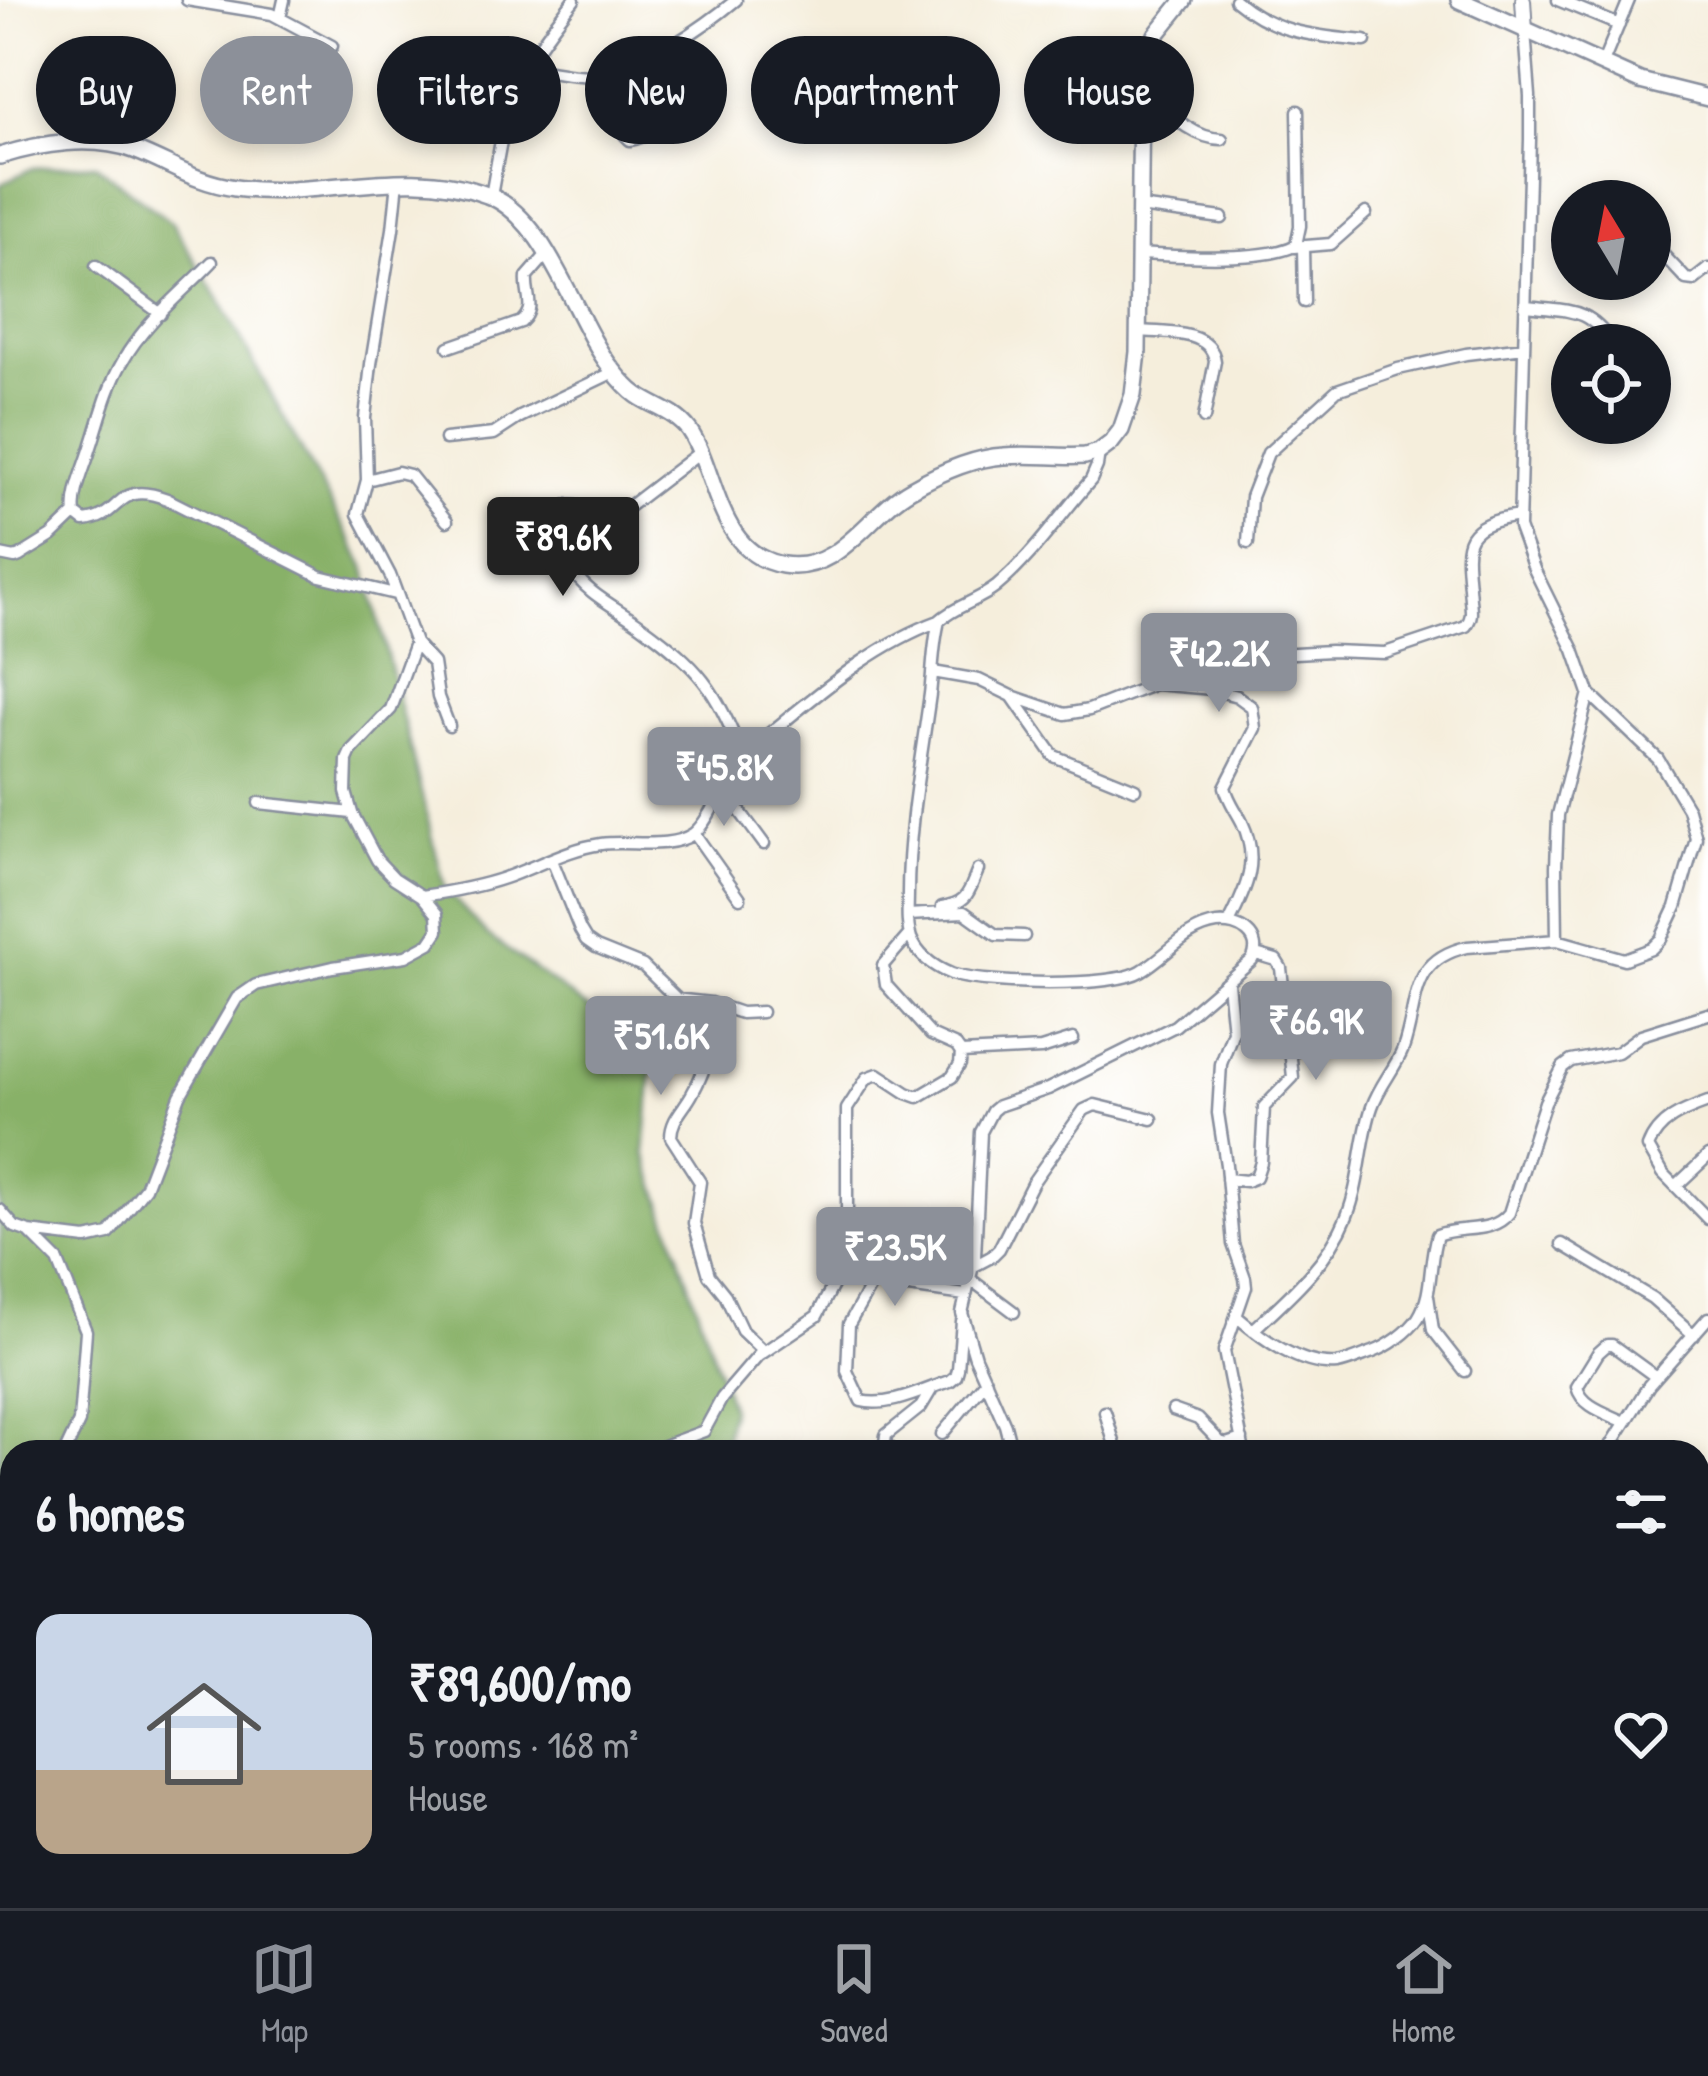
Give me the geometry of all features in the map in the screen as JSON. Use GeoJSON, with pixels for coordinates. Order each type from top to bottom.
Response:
{"type":"FeatureCollection","features":[{"type":"Feature","properties":{"kind":"main road"},"geometry":{"type":"LineString","coordinates":[[1156,36],[1184,0]]}},
{"type":"Feature","properties":{"kind":"main road"},"geometry":{"type":"LineString","coordinates":[[1460,0],[1602,65],[1670,90],[1708,98]]}},
{"type":"Feature","properties":{"kind":"main road"},"geometry":{"type":"LineString","coordinates":[[0,156],[65,143],[101,143],[132,150],[199,181],[239,189],[398,181],[458,187],[491,196],[521,220],[547,254],[614,372],[636,394],[686,426],[737,536],[768,560],[800,565],[835,554],[898,496],[961,465],[999,456],[1066,458],[1099,452],[1111,443],[1128,414],[1136,374],[1140,144]]}},
{"type":"Feature","properties":{"kind":"street"},"geometry":{"type":"LineString","coordinates":[[187,0],[257,10],[313,36]]}},
{"type":"Feature","properties":{"kind":"street"},"geometry":{"type":"LineString","coordinates":[[280,18],[284,0]]}},
{"type":"Feature","properties":{"kind":"street"},"geometry":{"type":"LineString","coordinates":[[684,36],[736,0]]}},
{"type":"Feature","properties":{"kind":"street"},"geometry":{"type":"LineString","coordinates":[[1234,0],[1291,32],[1365,41]]}},
{"type":"Feature","properties":{"kind":"street"},"geometry":{"type":"LineString","coordinates":[[1252,1330],[1299,1287],[1347,1216],[1371,1110],[1403,1047],[1426,968],[1467,947],[1557,940],[1624,959],[1651,949],[1676,908],[1696,838],[1688,809],[1658,759],[1589,693],[1522,538],[1530,96],[1523,0]]}},
{"type":"Feature","properties":{"kind":"street"},"geometry":{"type":"LineString","coordinates":[[1558,0],[1619,25]]}},
{"type":"Feature","properties":{"kind":"street"},"geometry":{"type":"LineString","coordinates":[[1602,65],[1629,0]]}},
{"type":"Feature","properties":{"kind":"street"},"geometry":{"type":"LineString","coordinates":[[549,36],[573,1]]}},
{"type":"Feature","properties":{"kind":"street"},"geometry":{"type":"LineString","coordinates":[[1298,111],[1304,302]]}},
{"type":"Feature","properties":{"kind":"street"},"geometry":{"type":"LineString","coordinates":[[1194,130],[1222,139]]}},
{"type":"Feature","properties":{"kind":"street"},"geometry":{"type":"LineString","coordinates":[[491,196],[501,144]]}},
{"type":"Feature","properties":{"kind":"street"},"geometry":{"type":"LineString","coordinates":[[398,181],[370,364],[364,418],[367,480],[360,521],[382,559],[415,643],[433,663],[436,690],[449,726]]}},
{"type":"Feature","properties":{"kind":"street"},"geometry":{"type":"LineString","coordinates":[[1138,207],[1222,218]]}},
{"type":"Feature","properties":{"kind":"street"},"geometry":{"type":"LineString","coordinates":[[1138,254],[1210,257],[1331,244],[1366,213]]}},
{"type":"Feature","properties":{"kind":"street"},"geometry":{"type":"LineString","coordinates":[[449,347],[529,315],[527,277],[547,254]]}},
{"type":"Feature","properties":{"kind":"street"},"geometry":{"type":"LineString","coordinates":[[212,262],[134,342],[121,364],[108,392],[75,514],[93,521],[121,500],[147,491],[320,576],[395,594]]}},
{"type":"Feature","properties":{"kind":"street"},"geometry":{"type":"LineString","coordinates":[[1671,263],[1686,279],[1694,280],[1708,269]]}},
{"type":"Feature","properties":{"kind":"street"},"geometry":{"type":"LineString","coordinates":[[96,266],[161,314]]}},
{"type":"Feature","properties":{"kind":"street"},"geometry":{"type":"LineString","coordinates":[[1527,306],[1578,312],[1597,324]]}},
{"type":"Feature","properties":{"kind":"street"},"geometry":{"type":"LineString","coordinates":[[1138,332],[1193,337],[1210,345],[1216,353],[1204,418]]}},
{"type":"Feature","properties":{"kind":"street"},"geometry":{"type":"LineString","coordinates":[[1248,543],[1251,497],[1268,453],[1337,390],[1398,369],[1524,347]]}},
{"type":"Feature","properties":{"kind":"street"},"geometry":{"type":"LineString","coordinates":[[445,439],[494,434],[614,372]]}},
{"type":"Feature","properties":{"kind":"street"},"geometry":{"type":"LineString","coordinates":[[700,452],[572,553],[569,566],[590,593],[638,622],[699,673],[724,708],[742,755]]}},
{"type":"Feature","properties":{"kind":"street"},"geometry":{"type":"LineString","coordinates":[[422,896],[498,880],[578,848],[662,842],[694,833],[742,755],[822,689],[921,627],[989,592],[1091,480],[1099,452]]}},
{"type":"Feature","properties":{"kind":"street"},"geometry":{"type":"LineString","coordinates":[[367,480],[398,472],[410,475],[447,521]]}},
{"type":"Feature","properties":{"kind":"street"},"geometry":{"type":"LineString","coordinates":[[536,514],[556,517],[567,505],[623,511]]}},
{"type":"Feature","properties":{"kind":"street"},"geometry":{"type":"LineString","coordinates":[[0,555],[20,556],[75,514]]}},
{"type":"Feature","properties":{"kind":"street"},"geometry":{"type":"LineString","coordinates":[[1277,654],[1384,653],[1466,626],[1472,617],[1470,538],[1490,521],[1519,516]]}},
{"type":"Feature","properties":{"kind":"street"},"geometry":{"type":"LineString","coordinates":[[939,621],[908,853],[910,934],[922,956],[962,977],[1037,983],[1129,977],[1201,928],[1229,923],[1256,942],[1256,954],[1185,1019],[1048,1089],[1007,1102],[992,1111],[981,1132],[972,1273],[963,1317],[1009,1440]]}},
{"type":"Feature","properties":{"kind":"street"},"geometry":{"type":"LineString","coordinates":[[0,1210],[15,1227],[29,1232],[86,1239],[114,1230],[145,1188],[180,1096],[237,998],[256,985],[406,956],[430,943],[438,931],[437,914],[377,860],[346,792],[351,751],[391,709],[415,643]]}},
{"type":"Feature","properties":{"kind":"street"},"geometry":{"type":"LineString","coordinates":[[933,672],[979,680],[1065,714],[1089,710],[1155,684],[1212,689],[1247,701],[1255,728],[1225,787],[1246,831],[1252,860],[1245,890],[1229,923]]}},
{"type":"Feature","properties":{"kind":"street"},"geometry":{"type":"LineString","coordinates":[[1557,940],[1558,815],[1589,693]]}},
{"type":"Feature","properties":{"kind":"street"},"geometry":{"type":"LineString","coordinates":[[1012,696],[1054,756],[1135,789]]}},
{"type":"Feature","properties":{"kind":"street"},"geometry":{"type":"LineString","coordinates":[[722,787],[764,844]]}},
{"type":"Feature","properties":{"kind":"street"},"geometry":{"type":"LineString","coordinates":[[259,803],[352,813]]}},
{"type":"Feature","properties":{"kind":"street"},"geometry":{"type":"LineString","coordinates":[[694,833],[740,898]]}},
{"type":"Feature","properties":{"kind":"street"},"geometry":{"type":"LineString","coordinates":[[552,860],[586,940],[643,966],[708,1029],[711,1042],[694,1090],[672,1124],[671,1137],[700,1182],[694,1223],[709,1275],[725,1294],[742,1331],[763,1351]]}},
{"type":"Feature","properties":{"kind":"street"},"geometry":{"type":"LineString","coordinates":[[932,914],[965,899],[978,870]]}},
{"type":"Feature","properties":{"kind":"street"},"geometry":{"type":"LineString","coordinates":[[908,915],[964,912],[996,934],[1024,936]]}},
{"type":"Feature","properties":{"kind":"street"},"geometry":{"type":"LineString","coordinates":[[680,1440],[704,1431],[722,1398],[763,1351],[817,1316],[843,1263],[847,1109],[867,1078],[878,1074],[913,1096],[923,1096],[952,1078],[960,1064],[956,1046],[931,1035],[886,986],[883,965],[910,934]]}},
{"type":"Feature","properties":{"kind":"street"},"geometry":{"type":"LineString","coordinates":[[1227,1179],[1256,1177],[1264,1107],[1293,1077],[1281,968],[1276,960],[1256,954]]}},
{"type":"Feature","properties":{"kind":"street"},"geometry":{"type":"LineString","coordinates":[[1228,983],[1233,1031],[1221,1064],[1217,1100],[1233,1244],[1245,1278],[1244,1297],[1224,1351],[1242,1440]]}},
{"type":"Feature","properties":{"kind":"street"},"geometry":{"type":"LineString","coordinates":[[675,999],[741,1013],[762,1012]]}},
{"type":"Feature","properties":{"kind":"street"},"geometry":{"type":"LineString","coordinates":[[1236,1316],[1300,1359],[1342,1363],[1382,1349],[1417,1320],[1437,1235],[1499,1224],[1509,1213],[1545,1102],[1563,1067],[1571,1061],[1618,1052],[1641,1035],[1708,1014]]}},
{"type":"Feature","properties":{"kind":"street"},"geometry":{"type":"LineString","coordinates":[[961,1053],[1041,1049],[1072,1039]]}},
{"type":"Feature","properties":{"kind":"street"},"geometry":{"type":"LineString","coordinates":[[1708,1102],[1678,1113],[1649,1140],[1658,1168],[1708,1219]]}},
{"type":"Feature","properties":{"kind":"street"},"geometry":{"type":"LineString","coordinates":[[972,1273],[999,1249],[1033,1182],[1084,1110],[1095,1105],[1152,1119]]}},
{"type":"Feature","properties":{"kind":"street"},"geometry":{"type":"LineString","coordinates":[[1676,1186],[1708,1156]]}},
{"type":"Feature","properties":{"kind":"street"},"geometry":{"type":"LineString","coordinates":[[29,1232],[58,1261],[86,1331],[79,1422],[71,1440]]}},
{"type":"Feature","properties":{"kind":"street"},"geometry":{"type":"LineString","coordinates":[[1562,1244],[1652,1298],[1694,1335]]}},
{"type":"Feature","properties":{"kind":"street"},"geometry":{"type":"LineString","coordinates":[[843,1263],[894,1286],[965,1295]]}},
{"type":"Feature","properties":{"kind":"street"},"geometry":{"type":"LineString","coordinates":[[972,1273],[1014,1312]]}},
{"type":"Feature","properties":{"kind":"street"},"geometry":{"type":"LineString","coordinates":[[875,1278],[849,1324],[847,1371],[857,1398],[872,1404],[956,1376],[963,1317]]}},
{"type":"Feature","properties":{"kind":"street"},"geometry":{"type":"LineString","coordinates":[[1427,1292],[1436,1335],[1466,1370]]}},
{"type":"Feature","properties":{"kind":"street"},"geometry":{"type":"LineString","coordinates":[[1614,1440],[1656,1377],[1708,1318]]}},
{"type":"Feature","properties":{"kind":"street"},"geometry":{"type":"LineString","coordinates":[[1417,1320],[1432,1324]]}},
{"type":"Feature","properties":{"kind":"street"},"geometry":{"type":"LineString","coordinates":[[1625,1422],[1580,1398],[1577,1387],[1598,1353],[1612,1345],[1656,1377]]}},
{"type":"Feature","properties":{"kind":"street"},"geometry":{"type":"LineString","coordinates":[[942,1434],[986,1381]]}},
{"type":"Feature","properties":{"kind":"street"},"geometry":{"type":"LineString","coordinates":[[885,1440],[922,1407],[933,1387]]}},
{"type":"Feature","properties":{"kind":"street"},"geometry":{"type":"LineString","coordinates":[[1173,1410],[1198,1419],[1218,1440]]}},
{"type":"Feature","properties":{"kind":"street"},"geometry":{"type":"LineString","coordinates":[[1105,1412],[1113,1440]]}},
{"type":"Feature","properties":{"kind":"green space"},"geometry":{"type":"Polygon","coordinates":[[[95,164],[172,223],[365,566],[445,888],[487,935],[653,1056],[645,1153],[731,1409],[725,1440],[0,1440],[0,185],[32,168],[95,164]]]}}]}
